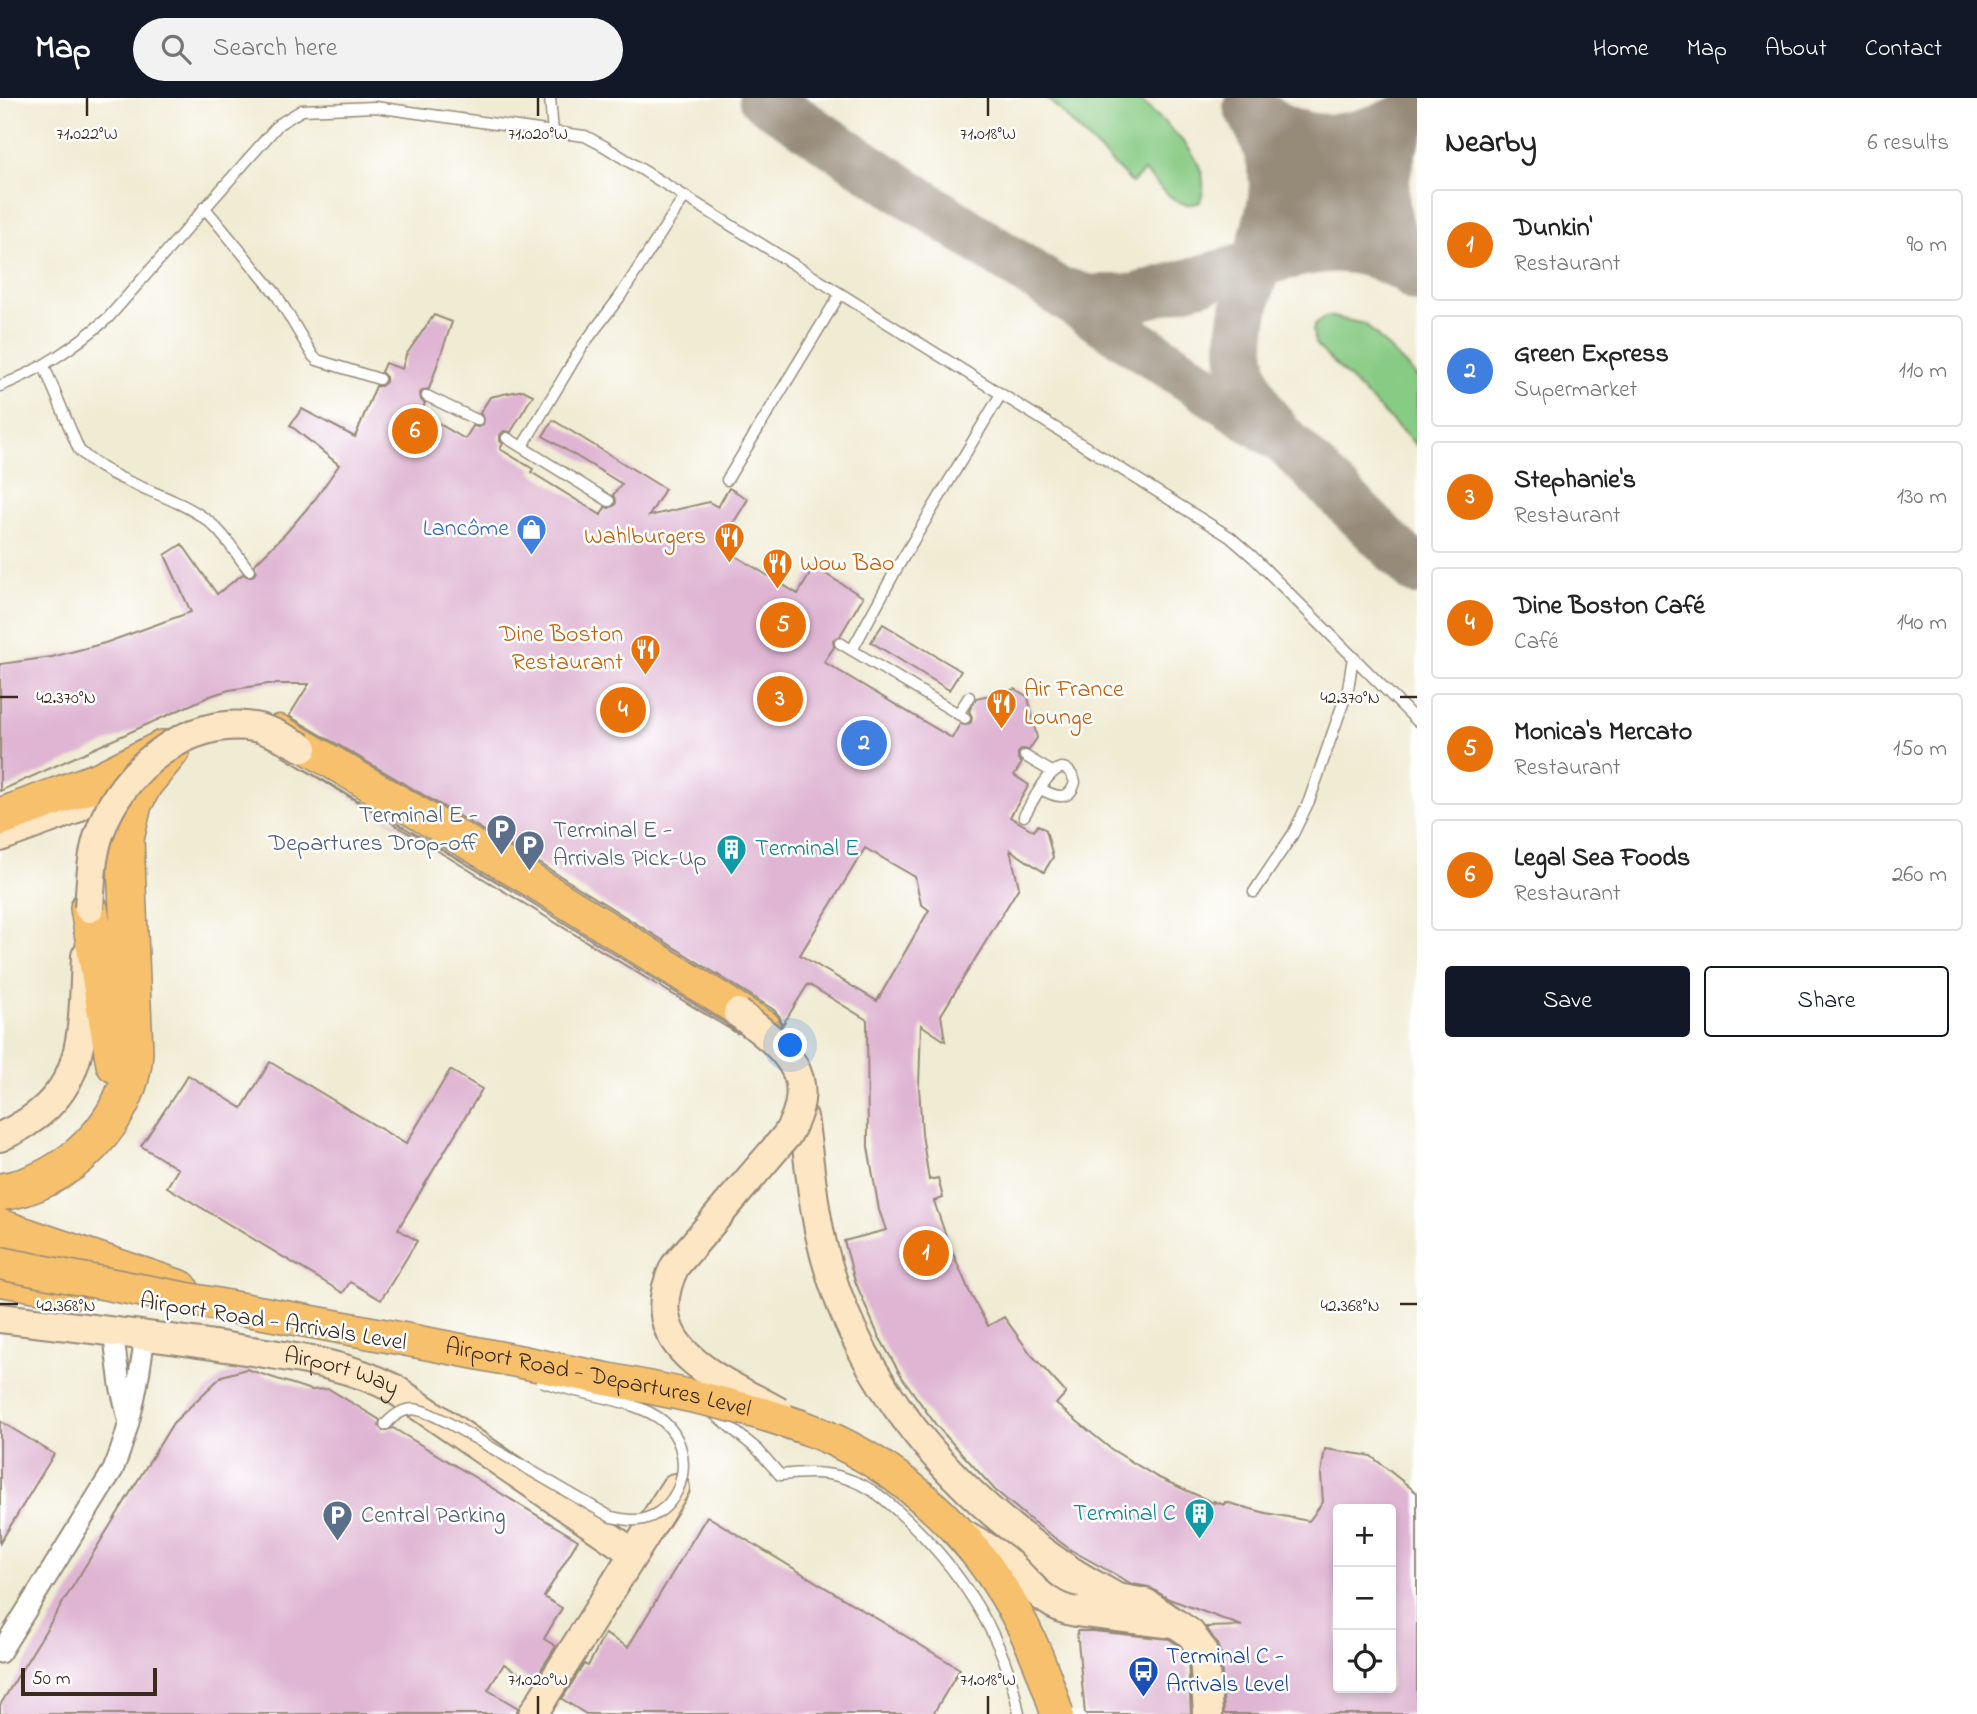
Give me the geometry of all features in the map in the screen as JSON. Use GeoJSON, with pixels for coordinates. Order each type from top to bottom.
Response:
{"type":"FeatureCollection","features":[{"type":"Feature","properties":{"kind":"highway"},"geometry":{"type":"LineString","coordinates":[[0,817],[101,780],[171,747]]}},
{"type":"Feature","properties":{"kind":"highway"},"geometry":{"type":"LineString","coordinates":[[0,1192],[34,1184],[60,1170],[79,1155],[104,1129],[119,1103],[131,1072],[134,1052],[125,839],[133,804],[144,783],[171,747]]}},
{"type":"Feature","properties":{"kind":"highway"},"geometry":{"type":"LineString","coordinates":[[71,811],[97,810],[110,815],[118,823],[125,839]]}},
{"type":"Feature","properties":{"kind":"highway"},"geometry":{"type":"LineString","coordinates":[[89,908],[119,1103]]}},
{"type":"Feature","properties":{"kind":"highway"},"geometry":{"type":"LineString","coordinates":[[0,1209],[117,1258],[280,1320]]}},
{"type":"Feature","properties":{"kind":"highway"},"geometry":{"type":"LineString","coordinates":[[0,1228],[280,1320]]}},
{"type":"Feature","properties":{"kind":"main road"},"geometry":{"type":"LineString","coordinates":[[0,837],[71,811],[194,735],[230,724],[250,723],[271,727],[531,880],[768,1029],[792,1052],[802,1068],[806,1102],[803,1116],[825,1258],[846,1317],[871,1367],[929,1448],[974,1496],[1037,1548],[1112,1595]]}},
{"type":"Feature","properties":{"kind":"main road"},"geometry":{"type":"LineString","coordinates":[[0,1137],[21,1128],[44,1111],[65,1086],[73,1071],[81,1037],[94,853],[108,812],[129,781],[152,758],[192,735],[236,726],[270,732],[294,743],[485,857],[716,999],[757,1028],[793,1063],[802,1089],[796,1120],[787,1135],[675,1266],[668,1279],[664,1314],[676,1344],[688,1358],[808,1429]]}},
{"type":"Feature","properties":{"kind":"main road"},"geometry":{"type":"LineString","coordinates":[[768,1416],[690,1356],[677,1342],[668,1323],[667,1286],[672,1270],[685,1252],[803,1116]]}},
{"type":"Feature","properties":{"kind":"main road","name":"Airport Road - Departures Level"},"geometry":{"type":"LineString","coordinates":[[0,1263],[280,1320],[451,1347],[727,1405],[808,1429],[850,1448],[888,1471],[919,1494],[955,1528],[987,1566],[1014,1607],[1037,1655],[1056,1714]]}},
{"type":"Feature","properties":{"kind":"main road","name":"Airport Road - Arrivals Level"},"geometry":{"type":"LineString","coordinates":[[0,1280],[280,1320],[493,1358],[534,1373],[693,1398],[768,1416],[809,1429],[860,1453],[913,1490],[955,1528]]}},
{"type":"Feature","properties":{"kind":"main road","name":"Airport Way"},"geometry":{"type":"LineString","coordinates":[[0,1318],[145,1335],[308,1360],[354,1371],[393,1388],[633,1553]]}},
{"type":"Feature","properties":{"kind":"main road"},"geometry":{"type":"LineString","coordinates":[[493,1358],[653,1414],[668,1426],[677,1441],[681,1462],[678,1483],[533,1714]]}},
{"type":"Feature","properties":{"kind":"main road"},"geometry":{"type":"LineString","coordinates":[[955,1528],[1041,1580],[1076,1591],[1112,1595],[1145,1603],[1190,1633],[1204,1656],[1207,1714]]}},
{"type":"Feature","properties":{"kind":"main road"},"geometry":{"type":"LineString","coordinates":[[955,1528],[998,1583],[1030,1640],[1040,1670],[1048,1714]]}},
{"type":"Feature","properties":{"kind":"main road"},"geometry":{"type":"LineString","coordinates":[[955,1528],[1006,1561],[1035,1591],[1059,1608],[1073,1612],[1164,1622],[1177,1627],[1189,1636],[1197,1648],[1202,1665],[1207,1714]]}},
{"type":"Feature","properties":{"kind":"street"},"geometry":{"type":"LineString","coordinates":[[113,1331],[120,1385],[129,1423]]}},
{"type":"Feature","properties":{"kind":"street"},"geometry":{"type":"LineString","coordinates":[[0,1653],[113,1470],[129,1423],[145,1335]]}},
{"type":"Feature","properties":{"kind":"lane"},"geometry":{"type":"LineString","coordinates":[[550,98],[553,132]]}},
{"type":"Feature","properties":{"kind":"lane"},"geometry":{"type":"LineString","coordinates":[[0,386],[44,366],[79,343],[108,318],[279,124],[302,110],[375,107],[584,136],[685,196],[1230,537],[1417,721]]}},
{"type":"Feature","properties":{"kind":"lane"},"geometry":{"type":"LineString","coordinates":[[522,447],[583,345],[619,298],[685,196]]}},
{"type":"Feature","properties":{"kind":"lane"},"geometry":{"type":"LineString","coordinates":[[204,207],[276,294],[317,360],[379,379]]}},
{"type":"Feature","properties":{"kind":"lane"},"geometry":{"type":"LineString","coordinates":[[727,480],[840,293]]}},
{"type":"Feature","properties":{"kind":"lane"},"geometry":{"type":"LineString","coordinates":[[44,366],[79,450],[109,471],[182,505],[207,520],[249,570]]}},
{"type":"Feature","properties":{"kind":"lane"},"geometry":{"type":"LineString","coordinates":[[852,650],[897,568],[1001,394]]}},
{"type":"Feature","properties":{"kind":"lane"},"geometry":{"type":"LineString","coordinates":[[427,396],[477,420]]}},
{"type":"Feature","properties":{"kind":"lane"},"geometry":{"type":"LineString","coordinates":[[507,438],[609,501]]}},
{"type":"Feature","properties":{"kind":"lane"},"geometry":{"type":"LineString","coordinates":[[840,643],[961,716],[969,696]]}},
{"type":"Feature","properties":{"kind":"lane"},"geometry":{"type":"LineString","coordinates":[[1254,892],[1293,834],[1310,801],[1348,689],[1353,657]]}},
{"type":"Feature","properties":{"kind":"lane"},"geometry":{"type":"LineString","coordinates":[[1026,756],[1052,772]]}},
{"type":"Feature","properties":{"kind":"lane"},"geometry":{"type":"LineString","coordinates":[[1024,817],[1041,789],[1052,772],[1062,768],[1069,772],[1076,782],[1074,789],[1061,797],[1041,789]]}},
{"type":"Feature","properties":{"kind":"lane"},"geometry":{"type":"LineString","coordinates":[[386,1424],[400,1411],[421,1410],[469,1434],[611,1517],[644,1519],[668,1503],[679,1487],[683,1468],[676,1438],[666,1423],[642,1409],[451,1347]]}},
{"type":"Feature","properties":{"kind":"lane"},"geometry":{"type":"LineString","coordinates":[[693,1398],[748,1441],[780,1475],[819,1472],[855,1481],[880,1496],[912,1524],[956,1575],[986,1623],[1004,1662],[1019,1714]]}},
{"type":"Feature","properties":{"kind":"green space"},"geometry":{"type":"Polygon","coordinates":[[[1047,98],[1138,98],[1174,132],[1195,158],[1203,187],[1200,202],[1192,204],[1176,201],[1144,171],[1132,183],[1047,98]]]}},
{"type":"Feature","properties":{"kind":"green space"},"geometry":{"type":"Polygon","coordinates":[[[1327,316],[1365,324],[1417,377],[1417,446],[1316,345],[1313,331],[1315,324],[1327,316]]]}},
{"type":"Feature","properties":{"kind":"building","name":"Terminal E"},"geometry":{"type":"Polygon","coordinates":[[[434,315],[452,322],[429,389],[420,393],[421,400],[425,403],[421,413],[465,439],[473,426],[483,424],[484,419],[480,413],[490,397],[523,390],[533,395],[511,432],[504,431],[500,435],[503,444],[500,449],[533,469],[531,472],[601,515],[605,507],[615,505],[613,495],[622,484],[543,436],[553,420],[665,489],[649,516],[709,502],[718,507],[729,488],[748,499],[726,535],[731,553],[798,594],[814,567],[863,597],[840,636],[833,640],[834,647],[824,662],[952,738],[960,724],[971,722],[969,711],[976,698],[1015,689],[1028,697],[1037,738],[1029,750],[1022,749],[1018,753],[1018,759],[1022,763],[1014,775],[1029,785],[1010,817],[1034,831],[1038,825],[1046,830],[1053,857],[1044,872],[1010,850],[1019,887],[941,1015],[945,1041],[921,1025],[919,1086],[922,1134],[929,1180],[938,1178],[943,1198],[934,1201],[948,1242],[988,1326],[1004,1317],[1030,1353],[1066,1393],[1056,1404],[1111,1449],[1157,1477],[1214,1503],[1224,1505],[1225,1502],[1309,1521],[1323,1502],[1321,1474],[1325,1449],[1371,1456],[1417,1493],[1417,1714],[1224,1714],[1221,1654],[1206,1627],[1242,1626],[1169,1599],[1149,1587],[1132,1584],[1071,1550],[995,1490],[936,1425],[902,1377],[878,1335],[855,1281],[844,1241],[886,1230],[879,1210],[868,1147],[867,1020],[808,984],[782,1026],[780,1017],[774,1010],[541,864],[289,716],[309,684],[268,684],[210,696],[0,791],[0,664],[52,657],[105,643],[191,612],[165,555],[182,544],[217,594],[243,574],[249,577],[254,575],[254,565],[316,498],[339,465],[290,425],[302,409],[355,437],[376,386],[386,382],[386,377],[381,372],[385,363],[402,369],[406,355],[434,315]],[[865,848],[800,955],[877,1001],[929,910],[921,904],[915,877],[865,848]]]}},
{"type":"Feature","properties":{"kind":"building"},"geometry":{"type":"Polygon","coordinates":[[[883,624],[961,671],[949,690],[871,642],[883,624]]]}},
{"type":"Feature","properties":{"kind":"building"},"geometry":{"type":"Polygon","coordinates":[[[282,756],[521,896],[738,1034],[282,756]]]}},
{"type":"Feature","properties":{"kind":"building"},"geometry":{"type":"Polygon","coordinates":[[[270,1062],[406,1144],[450,1070],[482,1089],[398,1229],[417,1241],[381,1300],[350,1282],[343,1293],[167,1187],[178,1169],[141,1146],[188,1075],[242,1108],[270,1062]]]}},
{"type":"Feature","properties":{"kind":"building","name":"Central Parking"},"geometry":{"type":"Polygon","coordinates":[[[246,1369],[311,1390],[329,1389],[380,1420],[379,1426],[383,1431],[393,1428],[578,1540],[544,1597],[562,1608],[544,1639],[556,1646],[533,1682],[504,1664],[488,1690],[518,1708],[516,1714],[0,1714],[0,1705],[173,1423],[222,1376],[246,1369]]]}},
{"type":"Feature","properties":{"kind":"building"},"geometry":{"type":"Polygon","coordinates":[[[0,1421],[54,1454],[0,1543],[0,1421]]]}},
{"type":"Feature","properties":{"kind":"building"},"geometry":{"type":"Polygon","coordinates":[[[707,1516],[960,1669],[933,1714],[586,1714],[562,1699],[584,1664],[588,1666],[605,1634],[628,1647],[707,1516]]]}},
{"type":"Feature","properties":{"kind":"building"},"geometry":{"type":"Polygon","coordinates":[[[1077,1631],[1169,1639],[1178,1645],[1188,1660],[1191,1714],[1085,1714],[1077,1631]]]}},
{"type":"Feature","properties":{"kind":"taxiway"},"geometry":{"type":"LineString","coordinates":[[763,98],[1283,439],[1417,571]]}},
{"type":"Feature","properties":{"kind":"taxiway"},"geometry":{"type":"LineString","coordinates":[[1068,293],[1088,299],[1134,298],[1257,264],[1417,106]]}},
{"type":"Feature","properties":{"kind":"taxiway"},"geometry":{"type":"LineString","coordinates":[[1248,107],[1268,149],[1273,184],[1270,214],[1244,311],[1241,357],[1246,380],[1256,403],[1273,427]]}},
{"type":"Feature","properties":{"kind":"taxiway"},"geometry":{"type":"LineString","coordinates":[[1248,107],[1286,130],[1322,138],[1359,134],[1400,120]]}},
{"type":"Feature","properties":{"kind":"taxiway"},"geometry":{"type":"LineString","coordinates":[[1403,122],[1390,156],[1385,191],[1389,225],[1404,259]]}},
{"type":"Feature","properties":{"kind":"taxiway"},"geometry":{"type":"LineString","coordinates":[[1308,168],[1417,278]]}},
{"type":"Feature","properties":{"kind":"taxiway"},"geometry":{"type":"LineString","coordinates":[[1258,263],[1295,253],[1330,248],[1364,251],[1400,266]]}},
{"type":"Feature","properties":{"kind":"place","name":"Legal Sea Foods"},"geometry":{"type":"Point","coordinates":[415,431]}},
{"type":"Feature","properties":{"kind":"place","name":"Lancôme"},"geometry":{"type":"Point","coordinates":[532,556]}},
{"type":"Feature","properties":{"kind":"place","name":"Wahlburgers"},"geometry":{"type":"Point","coordinates":[729,564]}},
{"type":"Feature","properties":{"kind":"place","name":"Wow Bao"},"geometry":{"type":"Point","coordinates":[777,591]}},
{"type":"Feature","properties":{"kind":"place","name":"Monica's Mercato"},"geometry":{"type":"Point","coordinates":[783,625]}},
{"type":"Feature","properties":{"kind":"place","name":"Dine Boston Restaurant"},"geometry":{"type":"Point","coordinates":[646,676]}},
{"type":"Feature","properties":{"kind":"place","name":"Stephanie's"},"geometry":{"type":"Point","coordinates":[780,699]}},
{"type":"Feature","properties":{"kind":"place","name":"Dine Boston Café"},"geometry":{"type":"Point","coordinates":[623,710]}},
{"type":"Feature","properties":{"kind":"place","name":"Air France Lounge"},"geometry":{"type":"Point","coordinates":[1001,731]}},
{"type":"Feature","properties":{"kind":"place","name":"Green Express"},"geometry":{"type":"Point","coordinates":[864,743]}},
{"type":"Feature","properties":{"kind":"place","name":"Terminal E - Departures Drop-off"},"geometry":{"type":"Point","coordinates":[501,857]}},
{"type":"Feature","properties":{"kind":"place","name":"Terminal E - Arrivals Pick-Up"},"geometry":{"type":"Point","coordinates":[530,872]}},
{"type":"Feature","properties":{"kind":"place","name":"Terminal E"},"geometry":{"type":"Point","coordinates":[732,876]}},
{"type":"Feature","properties":{"kind":"place","name":"Dunkin'"},"geometry":{"type":"Point","coordinates":[926,1253]}},
{"type":"Feature","properties":{"kind":"place","name":"Terminal C"},"geometry":{"type":"Point","coordinates":[1199,1541]}},
{"type":"Feature","properties":{"kind":"place","name":"Central Parking"},"geometry":{"type":"Point","coordinates":[338,1543]}},
{"type":"Feature","properties":{"kind":"place","name":"Terminal C - Arrivals Level"},"geometry":{"type":"Point","coordinates":[1143,1698]}}]}
